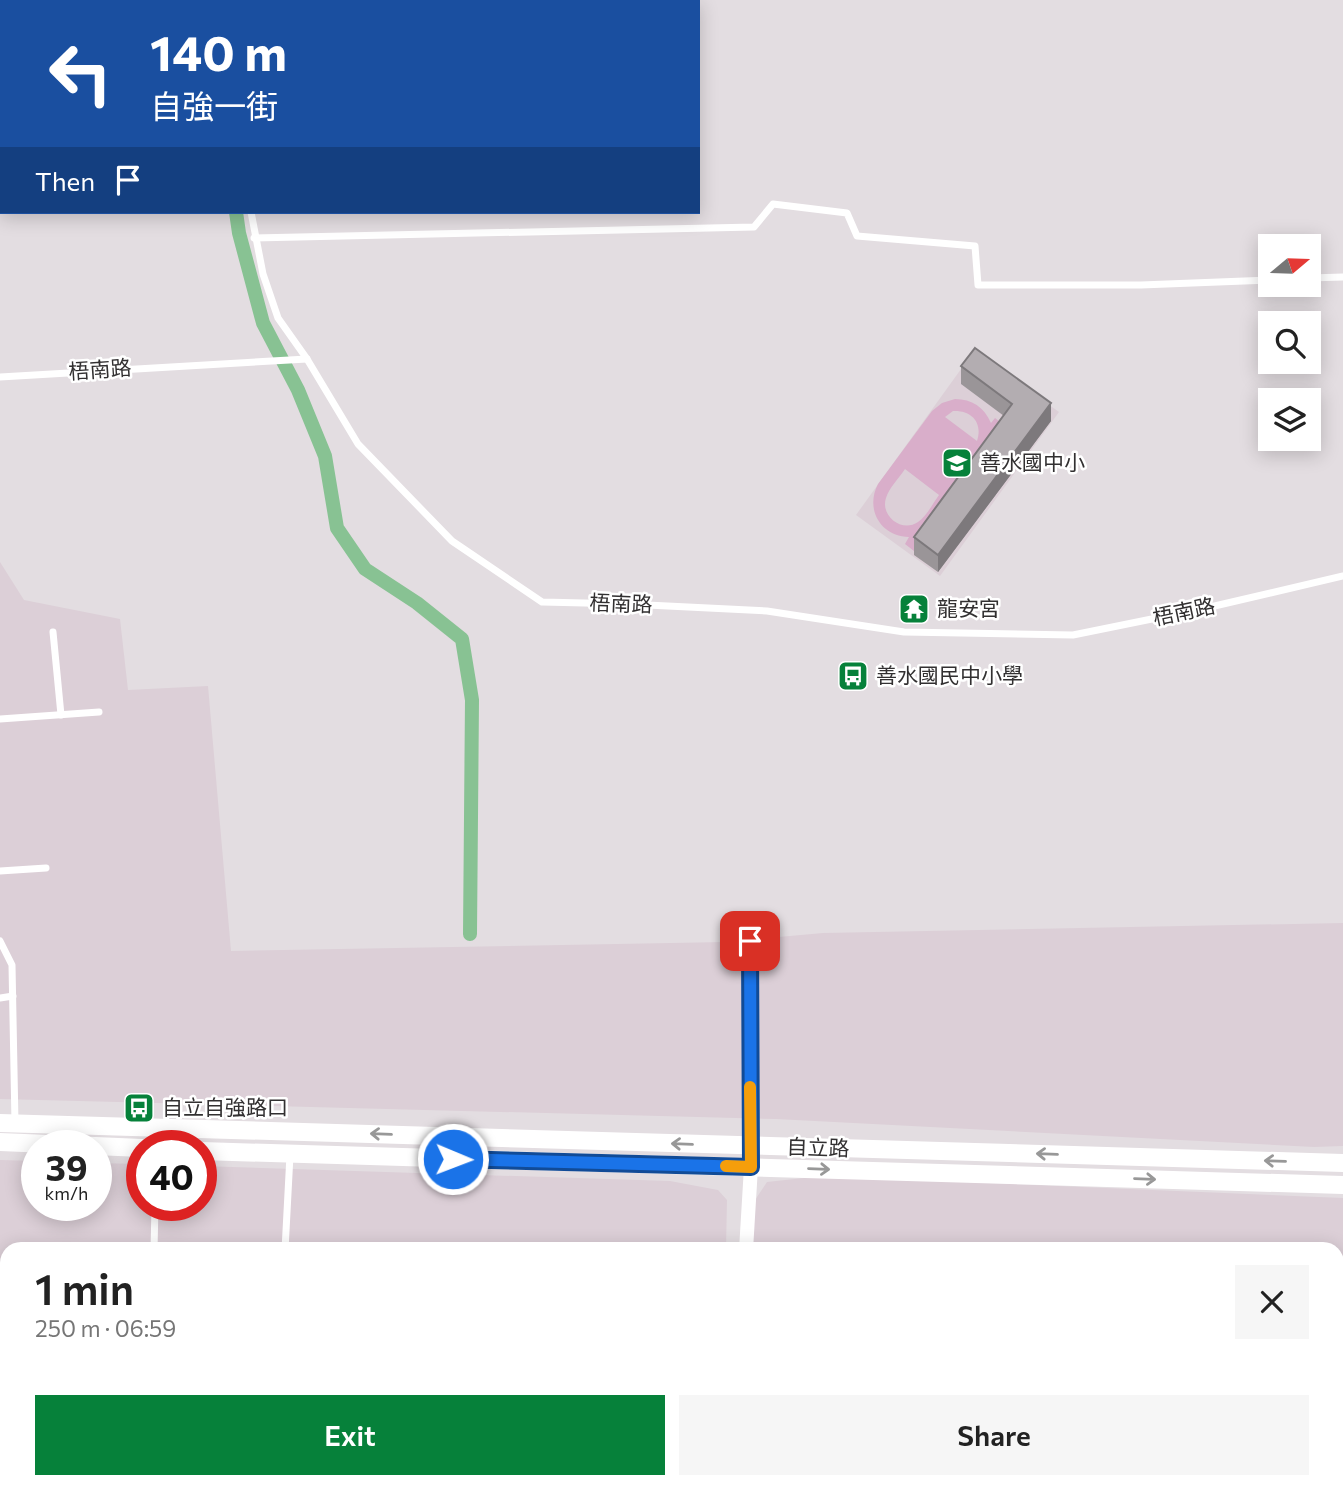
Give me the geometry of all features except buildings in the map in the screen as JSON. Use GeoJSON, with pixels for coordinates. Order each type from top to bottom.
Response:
{"type":"FeatureCollection","features":[{"type":"Feature","properties":{"kind":"street"},"geometry":{"type":"LineString","coordinates":[[746,1242],[751,1167],[750,941]]}},
{"type":"Feature","properties":{"kind":"street","name":"自立路"},"geometry":{"type":"LineString","coordinates":[[8,1123],[1343,1163]]}},
{"type":"Feature","properties":{"kind":"street"},"geometry":{"type":"LineString","coordinates":[[0,1142],[126,1147]]}},
{"type":"Feature","properties":{"kind":"street","name":"自立路"},"geometry":{"type":"LineString","coordinates":[[217,1152],[1343,1185]]}},
{"type":"Feature","properties":{"kind":"lane"},"geometry":{"type":"LineString","coordinates":[[254,238],[754,227],[773,204],[847,214],[857,236],[975,246],[978,285],[1141,285],[1258,280]]}},
{"type":"Feature","properties":{"kind":"lane"},"geometry":{"type":"LineString","coordinates":[[251,214],[263,274],[278,318],[307,359]]}},
{"type":"Feature","properties":{"kind":"lane"},"geometry":{"type":"LineString","coordinates":[[1321,278],[1343,277]]}},
{"type":"Feature","properties":{"kind":"lane","name":"梧南路"},"geometry":{"type":"LineString","coordinates":[[0,377],[213,362],[307,359],[358,444],[386,473],[452,541],[542,602],[767,611],[904,632],[1073,635],[1343,576]]}},
{"type":"Feature","properties":{"kind":"lane"},"geometry":{"type":"LineString","coordinates":[[53,632],[61,715]]}},
{"type":"Feature","properties":{"kind":"lane"},"geometry":{"type":"LineString","coordinates":[[0,719],[99,712]]}},
{"type":"Feature","properties":{"kind":"lane"},"geometry":{"type":"LineString","coordinates":[[0,871],[46,868]]}},
{"type":"Feature","properties":{"kind":"lane"},"geometry":{"type":"LineString","coordinates":[[0,942],[12,965],[8,1123]]}},
{"type":"Feature","properties":{"kind":"lane"},"geometry":{"type":"LineString","coordinates":[[0,998],[13,996]]}},
{"type":"Feature","properties":{"kind":"lane"},"geometry":{"type":"LineString","coordinates":[[285,1242],[290,1154]]}},
{"type":"Feature","properties":{"kind":"lane"},"geometry":{"type":"LineString","coordinates":[[154,1242],[155,1221]]}},
{"type":"Feature","properties":{"kind":"shaded area","name":"善水國中小"},"geometry":{"type":"Polygon","coordinates":[[[974,351],[1059,412],[940,576],[856,515],[974,351]]]}},
{"type":"Feature","properties":{"kind":"shaded area"},"geometry":{"type":"Polygon","coordinates":[[[955,399],[967,400],[985,412],[991,423],[995,418],[1005,426],[914,551],[905,544],[909,537],[890,532],[878,520],[874,511],[874,493],[932,411],[942,403],[955,399]],[[953,411],[945,417],[977,441],[977,423],[971,415],[953,411]],[[905,469],[889,491],[885,505],[894,521],[912,525],[927,513],[939,495],[905,469]]]}},
{"type":"Feature","properties":{"kind":"shaded area"},"geometry":{"type":"Polygon","coordinates":[[[0,562],[24,600],[120,619],[128,690],[208,686],[231,951],[725,942],[823,933],[1343,923],[1343,1146],[1314,1147],[776,1119],[0,1099],[0,562]]]}},
{"type":"Feature","properties":{"kind":"shaded area"},"geometry":{"type":"Polygon","coordinates":[[[0,1160],[21,1161],[21,1221],[112,1221],[112,1163],[126,1164],[126,1221],[217,1221],[217,1167],[670,1181],[718,1190],[727,1200],[726,1242],[0,1242],[0,1160]]]}},
{"type":"Feature","properties":{"kind":"shaded area"},"geometry":{"type":"Polygon","coordinates":[[[822,1176],[1343,1198],[1343,1242],[751,1242],[753,1203],[767,1182],[822,1176]]]}},
{"type":"Feature","properties":{"kind":"waterway"},"geometry":{"type":"LineString","coordinates":[[236,214],[263,323],[298,390],[325,456],[337,528],[365,569],[417,603],[462,639],[472,700],[470,934]]}},
{"type":"Feature","properties":{"kind":"slow traffic"},"geometry":{"type":"LineString","coordinates":[[726,1166],[751,1167],[750,1087]]}},
{"type":"Feature","properties":{"kind":"place","name":"善水國中小"},"geometry":{"type":"Point","coordinates":[957,463]}},
{"type":"Feature","properties":{"kind":"place","name":"龍安宮"},"geometry":{"type":"Point","coordinates":[914,609]}},
{"type":"Feature","properties":{"kind":"place","name":"善水國民中小學"},"geometry":{"type":"Point","coordinates":[853,676]}},
{"type":"Feature","properties":{"kind":"place","name":"自立自強路口"},"geometry":{"type":"Point","coordinates":[139,1108]}},
{"type":"Feature","properties":{"kind":"route"},"geometry":{"type":"LineString","coordinates":[[453,1159],[751,1167],[750,941]]}}]}
